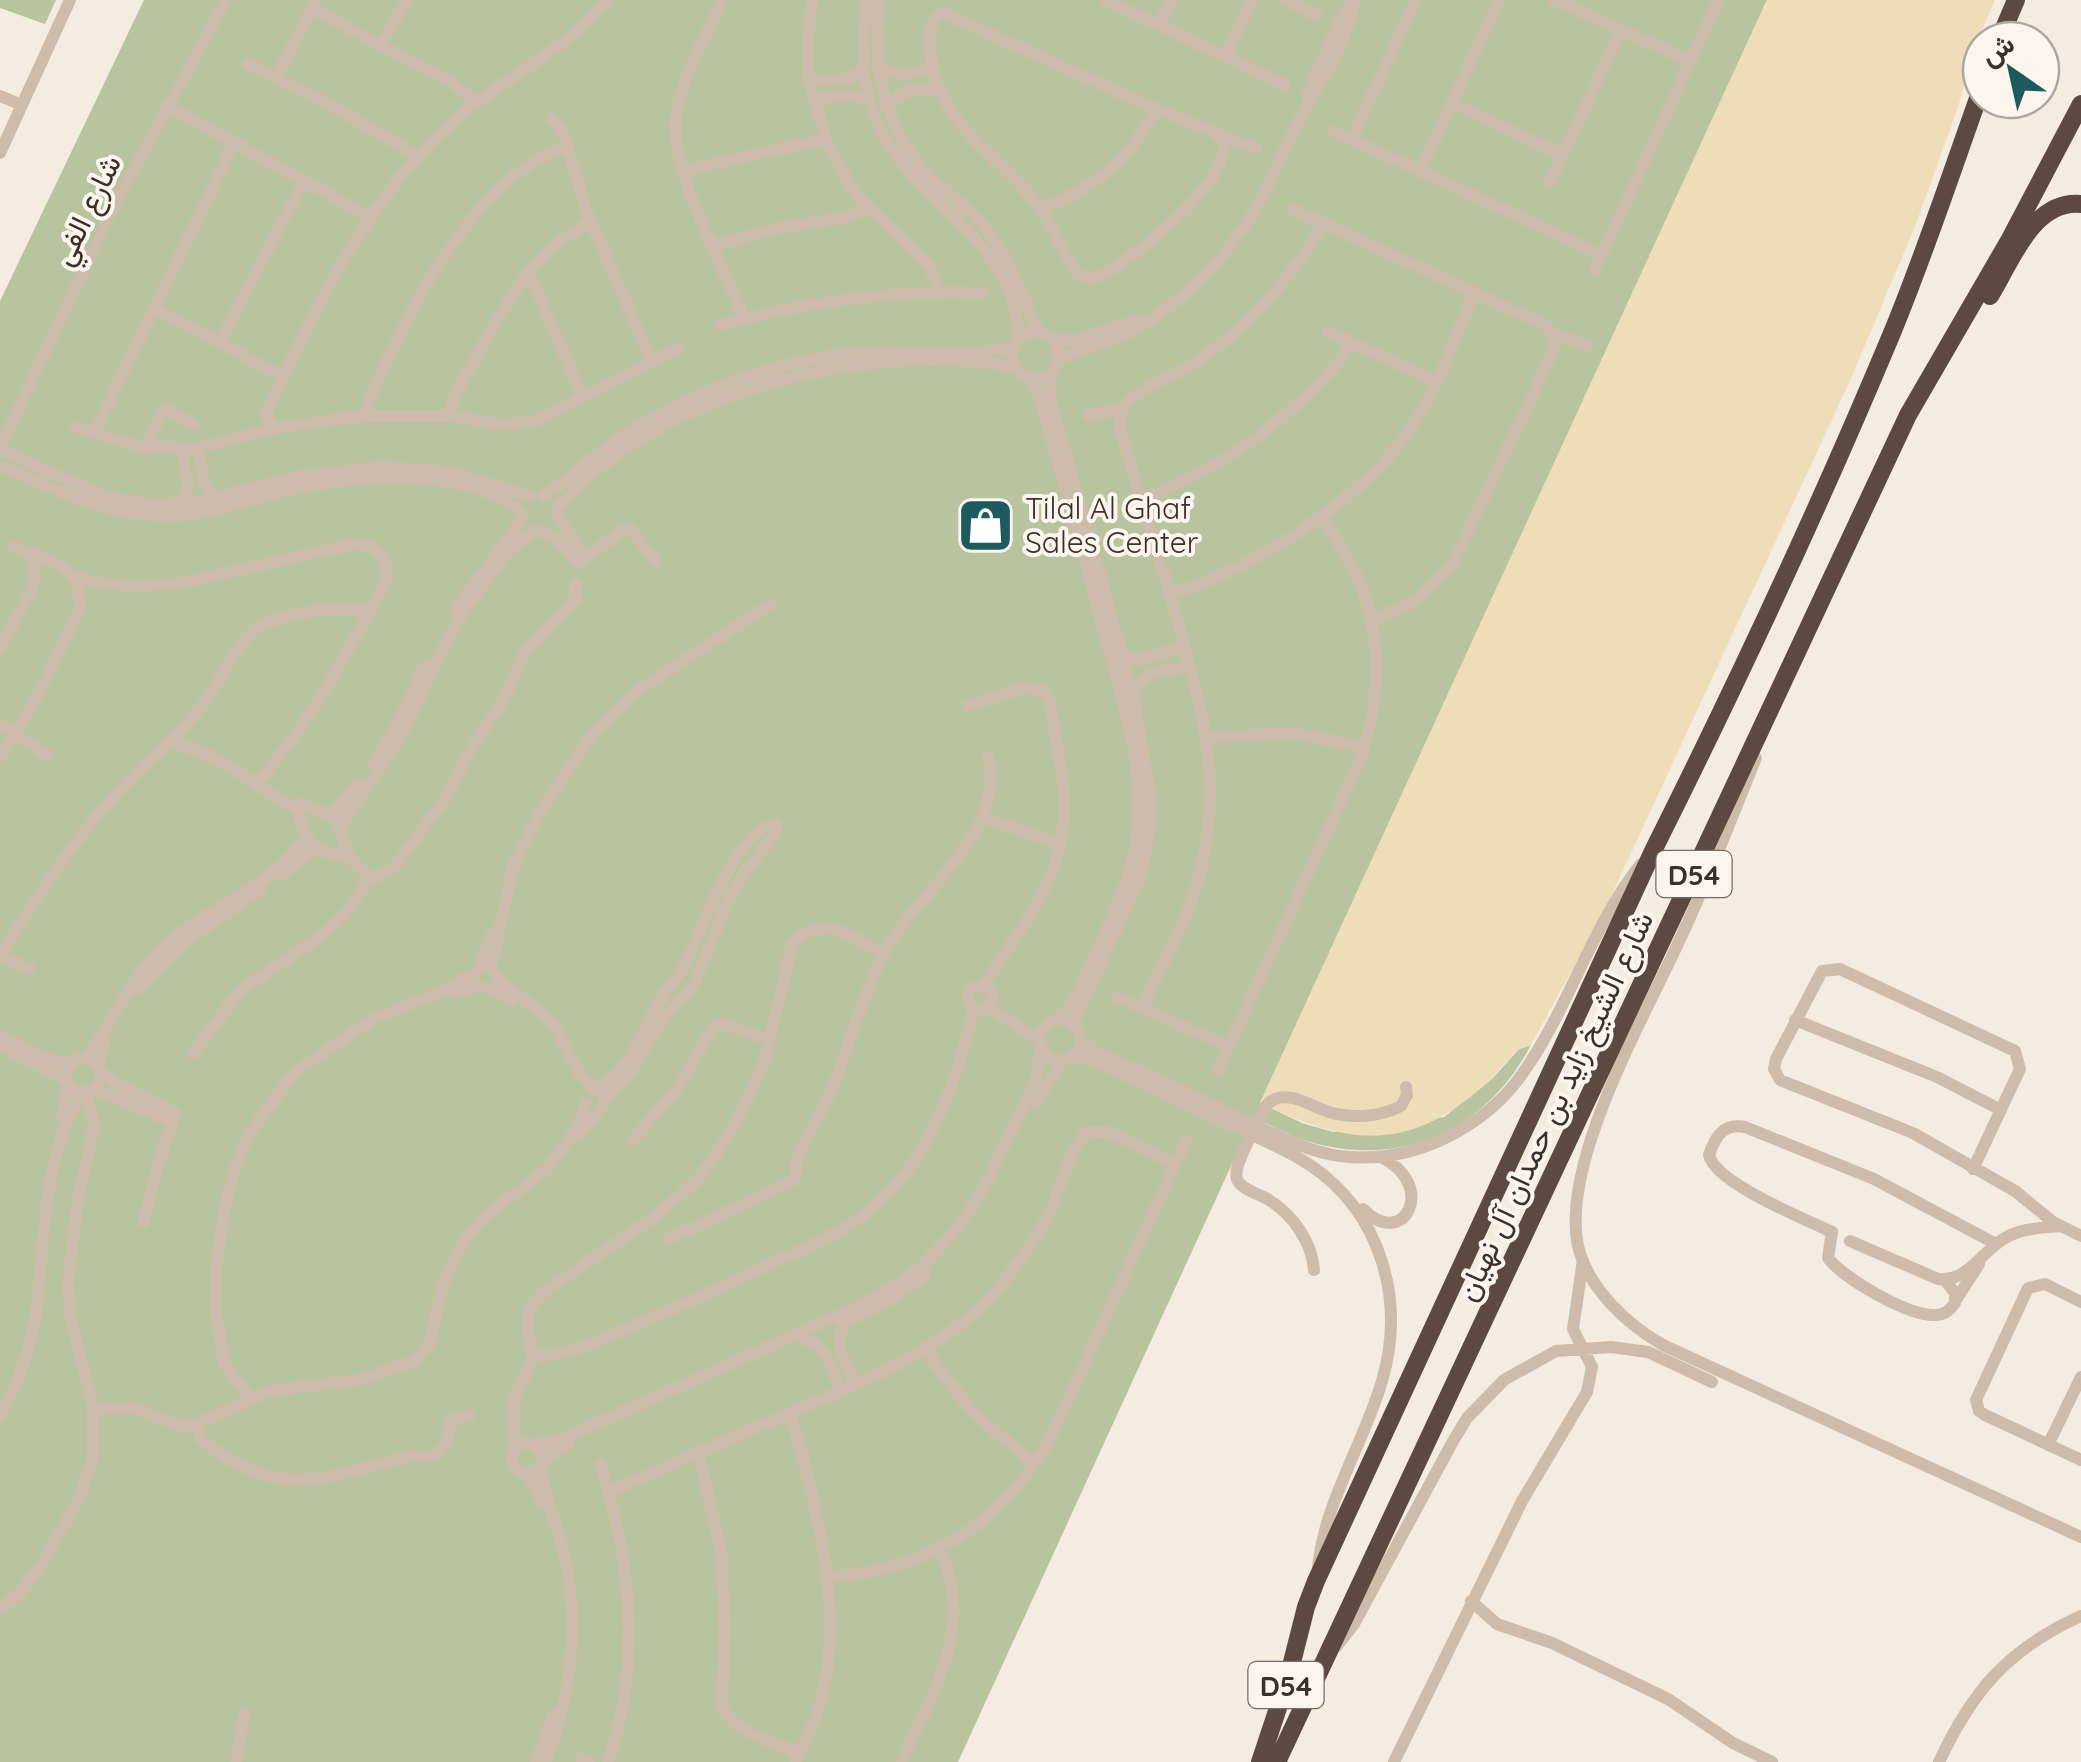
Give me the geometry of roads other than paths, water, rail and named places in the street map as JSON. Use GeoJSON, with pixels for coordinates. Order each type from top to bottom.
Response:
{"type":"FeatureCollection","features":[{"type":"Feature","properties":{"kind":"highway","name":"شارع الشيخ زايد بن حمدان آل نهيان"},"geometry":{"type":"LineString","coordinates":[[1277,1762],[1922,388],[2010,239],[2081,104]]}},
{"type":"Feature","properties":{"kind":"highway","name":"شارع الشيخ زايد بن حمدان آل نهيان"},"geometry":{"type":"LineString","coordinates":[[1260,1762],[1316,1582],[1708,741],[1892,332],[1970,120]]}},
{"type":"Feature","properties":{"kind":"highway"},"geometry":{"type":"LineString","coordinates":[[1922,388],[1948,364],[2040,218],[2058,206],[2081,204]]}},
{"type":"Feature","properties":{"kind":"street"},"geometry":{"type":"LineString","coordinates":[[0,153],[70,0]]}},
{"type":"Feature","properties":{"kind":"street","name":"شارع الفي"},"geometry":{"type":"LineString","coordinates":[[0,449],[115,204],[226,0]]}},
{"type":"Feature","properties":{"kind":"street"},"geometry":{"type":"LineString","coordinates":[[380,45],[407,0]]}},
{"type":"Feature","properties":{"kind":"street"},"geometry":{"type":"LineString","coordinates":[[274,428],[266,414],[370,217],[418,156],[476,103],[581,26],[607,0]]}},
{"type":"Feature","properties":{"kind":"street"},"geometry":{"type":"LineString","coordinates":[[722,0],[678,106],[674,139],[681,171],[744,318]]}},
{"type":"Feature","properties":{"kind":"street"},"geometry":{"type":"LineString","coordinates":[[803,0],[810,24]]}},
{"type":"Feature","properties":{"kind":"street"},"geometry":{"type":"LineString","coordinates":[[812,0],[810,80],[825,138],[848,184],[868,209],[926,262],[939,292]]}},
{"type":"Feature","properties":{"kind":"street"},"geometry":{"type":"LineString","coordinates":[[867,0],[869,101],[879,127],[902,163],[974,235],[1000,271],[1016,310],[1016,367]]}},
{"type":"Feature","properties":{"kind":"street"},"geometry":{"type":"LineString","coordinates":[[527,1474],[570,1443],[846,1322],[910,1287],[954,1246],[984,1204],[1048,1078],[1079,1047],[1076,1032],[1133,896],[1148,844],[1149,777],[1132,689],[1050,398],[1057,349],[1045,336],[996,242],[913,155],[885,106],[870,68],[879,0]]}},
{"type":"Feature","properties":{"kind":"street"},"geometry":{"type":"LineString","coordinates":[[1106,0],[1284,85]]}},
{"type":"Feature","properties":{"kind":"street"},"geometry":{"type":"LineString","coordinates":[[1160,25],[1171,0]]}},
{"type":"Feature","properties":{"kind":"street"},"geometry":{"type":"LineString","coordinates":[[1226,56],[1252,0]]}},
{"type":"Feature","properties":{"kind":"street"},"geometry":{"type":"LineString","coordinates":[[1285,0],[1317,15]]}},
{"type":"Feature","properties":{"kind":"street"},"geometry":{"type":"LineString","coordinates":[[1030,377],[1116,339],[1148,318],[1198,282],[1231,245],[1258,204],[1339,34],[1346,8],[1354,0]]}},
{"type":"Feature","properties":{"kind":"street"},"geometry":{"type":"LineString","coordinates":[[1420,172],[1499,0]]}},
{"type":"Feature","properties":{"kind":"street"},"geometry":{"type":"LineString","coordinates":[[1555,0],[1690,61]]}},
{"type":"Feature","properties":{"kind":"street"},"geometry":{"type":"LineString","coordinates":[[1595,270],[1718,0]]}},
{"type":"Feature","properties":{"kind":"street"},"geometry":{"type":"LineString","coordinates":[[1351,140],[1412,1]]}},
{"type":"Feature","properties":{"kind":"street"},"geometry":{"type":"LineString","coordinates":[[276,78],[314,5],[453,83],[476,103]]}},
{"type":"Feature","properties":{"kind":"street"},"geometry":{"type":"LineString","coordinates":[[885,106],[923,76],[930,30],[939,7],[1156,109],[1256,148]]}},
{"type":"Feature","properties":{"kind":"street"},"geometry":{"type":"LineString","coordinates":[[1550,182],[1622,30]]}},
{"type":"Feature","properties":{"kind":"street"},"geometry":{"type":"LineString","coordinates":[[248,64],[327,103],[418,156]]}},
{"type":"Feature","properties":{"kind":"street"},"geometry":{"type":"LineString","coordinates":[[810,80],[842,80],[870,68],[923,76],[938,90],[960,126],[1041,209],[1068,254],[1088,270],[1115,266],[1168,228],[1196,198],[1224,156],[1220,136]]}},
{"type":"Feature","properties":{"kind":"street"},"geometry":{"type":"LineString","coordinates":[[899,74],[902,92]]}},
{"type":"Feature","properties":{"kind":"street"},"geometry":{"type":"LineString","coordinates":[[923,76],[938,90]]}},
{"type":"Feature","properties":{"kind":"street"},"geometry":{"type":"LineString","coordinates":[[842,80],[843,96]]}},
{"type":"Feature","properties":{"kind":"street"},"geometry":{"type":"LineString","coordinates":[[0,96],[22,104]]}},
{"type":"Feature","properties":{"kind":"street"},"geometry":{"type":"LineString","coordinates":[[812,98],[843,96],[869,101]]}},
{"type":"Feature","properties":{"kind":"street"},"geometry":{"type":"LineString","coordinates":[[1452,103],[1562,155]]}},
{"type":"Feature","properties":{"kind":"street"},"geometry":{"type":"LineString","coordinates":[[167,106],[370,217]]}},
{"type":"Feature","properties":{"kind":"street"},"geometry":{"type":"LineString","coordinates":[[1041,209],[1074,196],[1103,176],[1138,139],[1156,109]]}},
{"type":"Feature","properties":{"kind":"street"},"geometry":{"type":"LineString","coordinates":[[551,118],[564,135],[591,222],[651,361]]}},
{"type":"Feature","properties":{"kind":"street"},"geometry":{"type":"LineString","coordinates":[[1332,131],[1602,255]]}},
{"type":"Feature","properties":{"kind":"street"},"geometry":{"type":"LineString","coordinates":[[681,171],[825,138]]}},
{"type":"Feature","properties":{"kind":"street"},"geometry":{"type":"LineString","coordinates":[[94,433],[234,143]]}},
{"type":"Feature","properties":{"kind":"street"},"geometry":{"type":"LineString","coordinates":[[363,416],[428,281],[452,243],[500,190],[548,152],[566,147]]}},
{"type":"Feature","properties":{"kind":"street"},"geometry":{"type":"LineString","coordinates":[[219,342],[304,181]]}},
{"type":"Feature","properties":{"kind":"street"},"geometry":{"type":"LineString","coordinates":[[713,246],[778,228],[848,217],[868,209]]}},
{"type":"Feature","properties":{"kind":"street"},"geometry":{"type":"LineString","coordinates":[[1294,210],[1587,346]]}},
{"type":"Feature","properties":{"kind":"street"},"geometry":{"type":"LineString","coordinates":[[449,416],[462,382],[496,320],[529,274],[556,243],[591,222]]}},
{"type":"Feature","properties":{"kind":"street"},"geometry":{"type":"LineString","coordinates":[[1089,414],[1120,409],[1131,398],[1194,363],[1240,328],[1287,279],[1323,224]]}},
{"type":"Feature","properties":{"kind":"street"},"geometry":{"type":"LineString","coordinates":[[529,274],[583,397]]}},
{"type":"Feature","properties":{"kind":"street"},"geometry":{"type":"LineString","coordinates":[[720,325],[840,298],[939,292],[982,294]]}},
{"type":"Feature","properties":{"kind":"street"},"geometry":{"type":"LineString","coordinates":[[1170,594],[1234,569],[1358,485],[1399,444],[1419,415],[1474,293]]}},
{"type":"Feature","properties":{"kind":"street"},"geometry":{"type":"LineString","coordinates":[[154,308],[283,377]]}},
{"type":"Feature","properties":{"kind":"street"},"geometry":{"type":"LineString","coordinates":[[329,812],[346,799],[382,752],[460,603],[521,516],[537,497],[643,424],[699,395],[758,373],[862,352],[987,351],[1045,336],[1074,341],[1148,318]]}},
{"type":"Feature","properties":{"kind":"street"},"geometry":{"type":"LineString","coordinates":[[1328,332],[1435,381]]}},
{"type":"Feature","properties":{"kind":"street"},"geometry":{"type":"LineString","coordinates":[[1371,621],[1424,595],[1458,556],[1555,348],[1554,333]]}},
{"type":"Feature","properties":{"kind":"street"},"geometry":{"type":"LineString","coordinates":[[1142,499],[1218,463],[1268,429],[1314,389],[1353,343]]}},
{"type":"Feature","properties":{"kind":"street"},"geometry":{"type":"LineString","coordinates":[[76,427],[145,449],[199,448],[274,428],[363,416],[449,416],[522,424],[546,418],[678,348]]}},
{"type":"Feature","properties":{"kind":"street"},"geometry":{"type":"LineString","coordinates":[[340,826],[404,732],[443,647],[466,608],[510,550],[553,525],[557,511],[601,468],[644,440],[681,418],[757,387],[809,373],[917,361],[1016,367],[1030,377],[1084,553],[1124,707],[1134,752],[1138,798],[1137,835],[1125,886],[1068,1009],[1044,1028],[1034,1086],[986,1184],[950,1239],[908,1278],[855,1308],[557,1441],[515,1449]]}},
{"type":"Feature","properties":{"kind":"street"},"geometry":{"type":"LineString","coordinates":[[145,449],[165,408],[194,425]]}},
{"type":"Feature","properties":{"kind":"street"},"geometry":{"type":"LineString","coordinates":[[1120,409],[1118,424],[1170,594],[1207,737],[1212,793],[1203,861],[1191,901],[1142,1008]]}},
{"type":"Feature","properties":{"kind":"street"},"geometry":{"type":"LineString","coordinates":[[180,504],[188,489],[182,448]]}},
{"type":"Feature","properties":{"kind":"street"},"geometry":{"type":"LineString","coordinates":[[199,448],[204,484],[212,499]]}},
{"type":"Feature","properties":{"kind":"street"},"geometry":{"type":"LineString","coordinates":[[0,449],[107,497],[149,504],[212,499],[300,476],[384,467],[451,472],[553,502],[582,560]]}},
{"type":"Feature","properties":{"kind":"street"},"geometry":{"type":"LineString","coordinates":[[0,466],[82,500],[150,516],[200,514],[320,484],[384,478],[460,485],[500,498],[538,531],[582,560]]}},
{"type":"Feature","properties":{"kind":"street"},"geometry":{"type":"LineString","coordinates":[[1218,1070],[1364,747],[1371,721],[1376,659],[1371,621],[1358,580],[1320,514]]}},
{"type":"Feature","properties":{"kind":"street"},"geometry":{"type":"LineString","coordinates":[[582,560],[628,528],[655,561]]}},
{"type":"Feature","properties":{"kind":"street"},"geometry":{"type":"LineString","coordinates":[[14,547],[58,564],[75,576],[112,585],[164,586],[360,544],[380,552],[387,567],[385,583],[369,613],[319,703],[254,785]]}},
{"type":"Feature","properties":{"kind":"street"},"geometry":{"type":"LineString","coordinates":[[0,648],[33,587],[35,555]]}},
{"type":"Feature","properties":{"kind":"street"},"geometry":{"type":"LineString","coordinates":[[1836,568],[1830,591],[1707,880],[1593,1132],[1575,1206],[1579,1249],[1598,1288],[1642,1332],[2081,1536]]}},
{"type":"Feature","properties":{"kind":"street"},"geometry":{"type":"LineString","coordinates":[[0,757],[42,688],[81,606],[75,576]]}},
{"type":"Feature","properties":{"kind":"street"},"geometry":{"type":"LineString","coordinates":[[193,1053],[241,990],[334,924],[371,879],[394,867],[436,812],[475,742],[501,706],[524,654],[575,600],[575,584]]}},
{"type":"Feature","properties":{"kind":"street"},"geometry":{"type":"LineString","coordinates":[[485,977],[499,907],[514,866],[551,793],[607,717],[654,678],[771,604]]}},
{"type":"Feature","properties":{"kind":"street"},"geometry":{"type":"LineString","coordinates":[[30,969],[0,955],[36,896],[132,776],[169,742],[214,691],[244,641],[260,625],[280,617],[346,608],[369,613]]}},
{"type":"Feature","properties":{"kind":"street"},"geometry":{"type":"LineString","coordinates":[[1132,689],[1184,646]]}},
{"type":"Feature","properties":{"kind":"street"},"geometry":{"type":"LineString","coordinates":[[1123,657],[1190,668]]}},
{"type":"Feature","properties":{"kind":"street"},"geometry":{"type":"LineString","coordinates":[[533,1356],[561,1353],[673,1309],[826,1238],[863,1216],[909,1167],[936,1124],[956,1079],[981,1007],[990,994],[982,986],[1045,889],[1061,844],[1064,794],[1046,694],[1027,687],[967,706]]}},
{"type":"Feature","properties":{"kind":"street"},"geometry":{"type":"LineString","coordinates":[[0,724],[47,755]]}},
{"type":"Feature","properties":{"kind":"street"},"geometry":{"type":"LineString","coordinates":[[1207,737],[1292,732],[1364,747]]}},
{"type":"Feature","properties":{"kind":"street"},"geometry":{"type":"LineString","coordinates":[[169,742],[217,758],[254,785],[296,808]]}},
{"type":"Feature","properties":{"kind":"street"},"geometry":{"type":"LineString","coordinates":[[669,1238],[794,1180],[798,1157],[831,1093],[884,955],[934,884],[958,858],[981,818],[990,782],[988,757]]}},
{"type":"Feature","properties":{"kind":"street"},"geometry":{"type":"LineString","coordinates":[[350,856],[316,849],[305,837],[296,808],[299,802],[329,812],[340,826],[350,856],[371,879]]}},
{"type":"Feature","properties":{"kind":"street"},"geometry":{"type":"LineString","coordinates":[[981,818],[1061,844]]}},
{"type":"Feature","properties":{"kind":"street"},"geometry":{"type":"LineString","coordinates":[[94,1409],[136,1408],[176,1425],[198,1424],[254,1396],[369,1384],[423,1362],[435,1345],[452,1280],[473,1237],[492,1216],[547,1177],[594,1098],[629,1061],[658,1002],[686,962],[712,900],[741,853],[764,829],[776,825],[777,832],[744,873],[727,902],[694,984],[660,1023],[632,1070],[594,1098]]}},
{"type":"Feature","properties":{"kind":"street"},"geometry":{"type":"LineString","coordinates":[[0,1036],[46,1058],[70,1064],[86,1058],[131,984],[158,953],[195,922],[279,866],[305,837]]}},
{"type":"Feature","properties":{"kind":"street"},"geometry":{"type":"LineString","coordinates":[[0,1415],[22,1366],[33,1326],[44,1222],[57,1158],[73,1111],[99,1081],[104,1043],[120,1014],[151,973],[207,924],[316,849]]}},
{"type":"Feature","properties":{"kind":"street"},"geometry":{"type":"LineString","coordinates":[[981,1007],[1041,1043],[1049,1056],[1090,1059],[1254,1130],[1312,1150],[1340,1156],[1411,1151],[1452,1135],[1493,1107],[1511,1089],[1536,1052],[1621,892],[1654,851]]}},
{"type":"Feature","properties":{"kind":"street"},"geometry":{"type":"LineString","coordinates":[[536,1762],[558,1689],[564,1618],[555,1552],[539,1494],[527,1474],[513,1465],[515,1392],[533,1356],[527,1323],[534,1301],[656,1216],[695,1182],[740,1116],[765,1060],[788,954],[798,937],[820,927],[837,928],[884,955]]}},
{"type":"Feature","properties":{"kind":"street"},"geometry":{"type":"LineString","coordinates":[[1973,1169],[2020,1069],[2015,1051],[1840,969],[1831,968],[1818,975],[1774,1066],[1783,1082],[1913,1133],[1973,1169],[2015,1191],[2060,1226],[2081,1236]]}},
{"type":"Feature","properties":{"kind":"street"},"geometry":{"type":"LineString","coordinates":[[254,1396],[228,1372],[220,1353],[214,1305],[226,1202],[239,1156],[258,1119],[284,1086],[376,1025],[485,977]]}},
{"type":"Feature","properties":{"kind":"street"},"geometry":{"type":"LineString","coordinates":[[485,977],[547,1029],[594,1098]]}},
{"type":"Feature","properties":{"kind":"street"},"geometry":{"type":"LineString","coordinates":[[1117,996],[1229,1047]]}},
{"type":"Feature","properties":{"kind":"street"},"geometry":{"type":"LineString","coordinates":[[1795,1020],[1936,1077],[2001,1110]]}},
{"type":"Feature","properties":{"kind":"street"},"geometry":{"type":"LineString","coordinates":[[1055,1021],[1076,1032],[1094,1050],[1254,1130],[1310,1164],[1381,1223],[1398,1221],[1406,1214],[1413,1197],[1409,1181],[1398,1167],[1379,1156]]}},
{"type":"Feature","properties":{"kind":"street"},"geometry":{"type":"LineString","coordinates":[[632,1141],[676,1091],[714,1026],[724,1024],[769,1040]]}},
{"type":"Feature","properties":{"kind":"street"},"geometry":{"type":"LineString","coordinates":[[0,1046],[78,1090],[89,1090],[174,1118]]}},
{"type":"Feature","properties":{"kind":"street"},"geometry":{"type":"LineString","coordinates":[[86,1058],[110,1080],[174,1118]]}},
{"type":"Feature","properties":{"kind":"street"},"geometry":{"type":"LineString","coordinates":[[0,1398],[24,1337],[37,1219],[46,1171],[65,1110],[70,1064]]}},
{"type":"Feature","properties":{"kind":"street"},"geometry":{"type":"LineString","coordinates":[[1314,1270],[1308,1243],[1291,1220],[1237,1180],[1236,1171],[1267,1104],[1290,1097],[1337,1114],[1367,1115],[1401,1106],[1406,1100],[1406,1087]]}},
{"type":"Feature","properties":{"kind":"street"},"geometry":{"type":"LineString","coordinates":[[0,1610],[34,1576],[79,1498],[92,1457],[94,1409],[71,1320],[68,1283],[73,1226],[94,1127],[87,1099],[89,1090]]}},
{"type":"Feature","properties":{"kind":"street"},"geometry":{"type":"LineString","coordinates":[[144,1222],[156,1169],[174,1118]]}},
{"type":"Feature","properties":{"kind":"street"},"geometry":{"type":"LineString","coordinates":[[1983,1255],[1948,1311],[1931,1315],[1850,1278],[1828,1258],[1832,1232],[1766,1199],[1713,1166],[1710,1152],[1719,1133],[1732,1126],[1745,1126],[1887,1185],[1996,1244]]}},
{"type":"Feature","properties":{"kind":"street"},"geometry":{"type":"LineString","coordinates":[[609,1492],[856,1384],[925,1348],[975,1312],[1013,1269],[1049,1212],[1076,1150],[1094,1138],[1114,1136],[1175,1164]]}},
{"type":"Feature","properties":{"kind":"street"},"geometry":{"type":"LineString","coordinates":[[825,1577],[892,1567],[940,1548],[1007,1501],[1036,1463],[1186,1142]]}},
{"type":"Feature","properties":{"kind":"street"},"geometry":{"type":"LineString","coordinates":[[1316,1582],[1322,1541],[1382,1382],[1392,1340],[1386,1268],[1370,1229],[1348,1199]]}},
{"type":"Feature","properties":{"kind":"street"},"geometry":{"type":"LineString","coordinates":[[1944,1280],[1958,1277],[1996,1244],[2022,1231],[2060,1226]]}},
{"type":"Feature","properties":{"kind":"street"},"geometry":{"type":"LineString","coordinates":[[1850,1241],[1944,1280],[1953,1289],[1956,1300]]}},
{"type":"Feature","properties":{"kind":"street"},"geometry":{"type":"LineString","coordinates":[[1394,1762],[1541,1466],[1587,1392],[1592,1367],[1573,1329],[1583,1260]]}},
{"type":"Feature","properties":{"kind":"street"},"geometry":{"type":"LineString","coordinates":[[2081,1302],[2045,1284],[2028,1288],[1977,1396],[1978,1408],[1985,1416],[2081,1460]]}},
{"type":"Feature","properties":{"kind":"street"},"geometry":{"type":"LineString","coordinates":[[846,1322],[840,1330],[838,1346],[856,1384]]}},
{"type":"Feature","properties":{"kind":"street"},"geometry":{"type":"LineString","coordinates":[[1634,1348],[1642,1332]]}},
{"type":"Feature","properties":{"kind":"street"},"geometry":{"type":"LineString","coordinates":[[804,1340],[823,1350],[842,1390]]}},
{"type":"Feature","properties":{"kind":"street"},"geometry":{"type":"LineString","coordinates":[[925,1348],[971,1411],[1002,1440],[1036,1463]]}},
{"type":"Feature","properties":{"kind":"street"},"geometry":{"type":"LineString","coordinates":[[1326,1655],[1354,1624],[1452,1443],[1485,1397],[1504,1380],[1556,1351],[1634,1348],[1712,1382]]}},
{"type":"Feature","properties":{"kind":"street"},"geometry":{"type":"LineString","coordinates":[[2048,1445],[2081,1377]]}},
{"type":"Feature","properties":{"kind":"street"},"geometry":{"type":"LineString","coordinates":[[698,1453],[721,1550],[725,1627],[722,1707],[732,1722],[797,1758],[824,1685],[828,1617],[809,1482],[790,1413]]}},
{"type":"Feature","properties":{"kind":"street"},"geometry":{"type":"LineString","coordinates":[[198,1424],[200,1438],[238,1465],[261,1474],[308,1479],[355,1473],[408,1456],[436,1455],[445,1446],[451,1419],[470,1415]]}},
{"type":"Feature","properties":{"kind":"street"},"geometry":{"type":"LineString","coordinates":[[514,1419],[542,1454],[566,1561],[572,1619],[566,1694],[546,1762]]}},
{"type":"Feature","properties":{"kind":"street"},"geometry":{"type":"LineString","coordinates":[[601,1465],[628,1582],[630,1654],[625,1697],[608,1762]]}},
{"type":"Feature","properties":{"kind":"street"},"geometry":{"type":"LineString","coordinates":[[902,1762],[941,1678],[953,1633],[952,1585],[940,1548]]}},
{"type":"Feature","properties":{"kind":"street"},"geometry":{"type":"LineString","coordinates":[[1472,1601],[1497,1624],[1552,1642],[1668,1699],[1733,1743],[1772,1762]]}},
{"type":"Feature","properties":{"kind":"street"},"geometry":{"type":"LineString","coordinates":[[1939,1762],[1966,1708],[1986,1682],[2010,1661],[2081,1616]]}},
{"type":"Feature","properties":{"kind":"street"},"geometry":{"type":"LineString","coordinates":[[236,1762],[244,1712]]}},
{"type":"Feature","properties":{"kind":"place","name":"Tilal Al Ghaf Sales Center"},"geometry":{"type":"Point","coordinates":[986,525]}}]}
